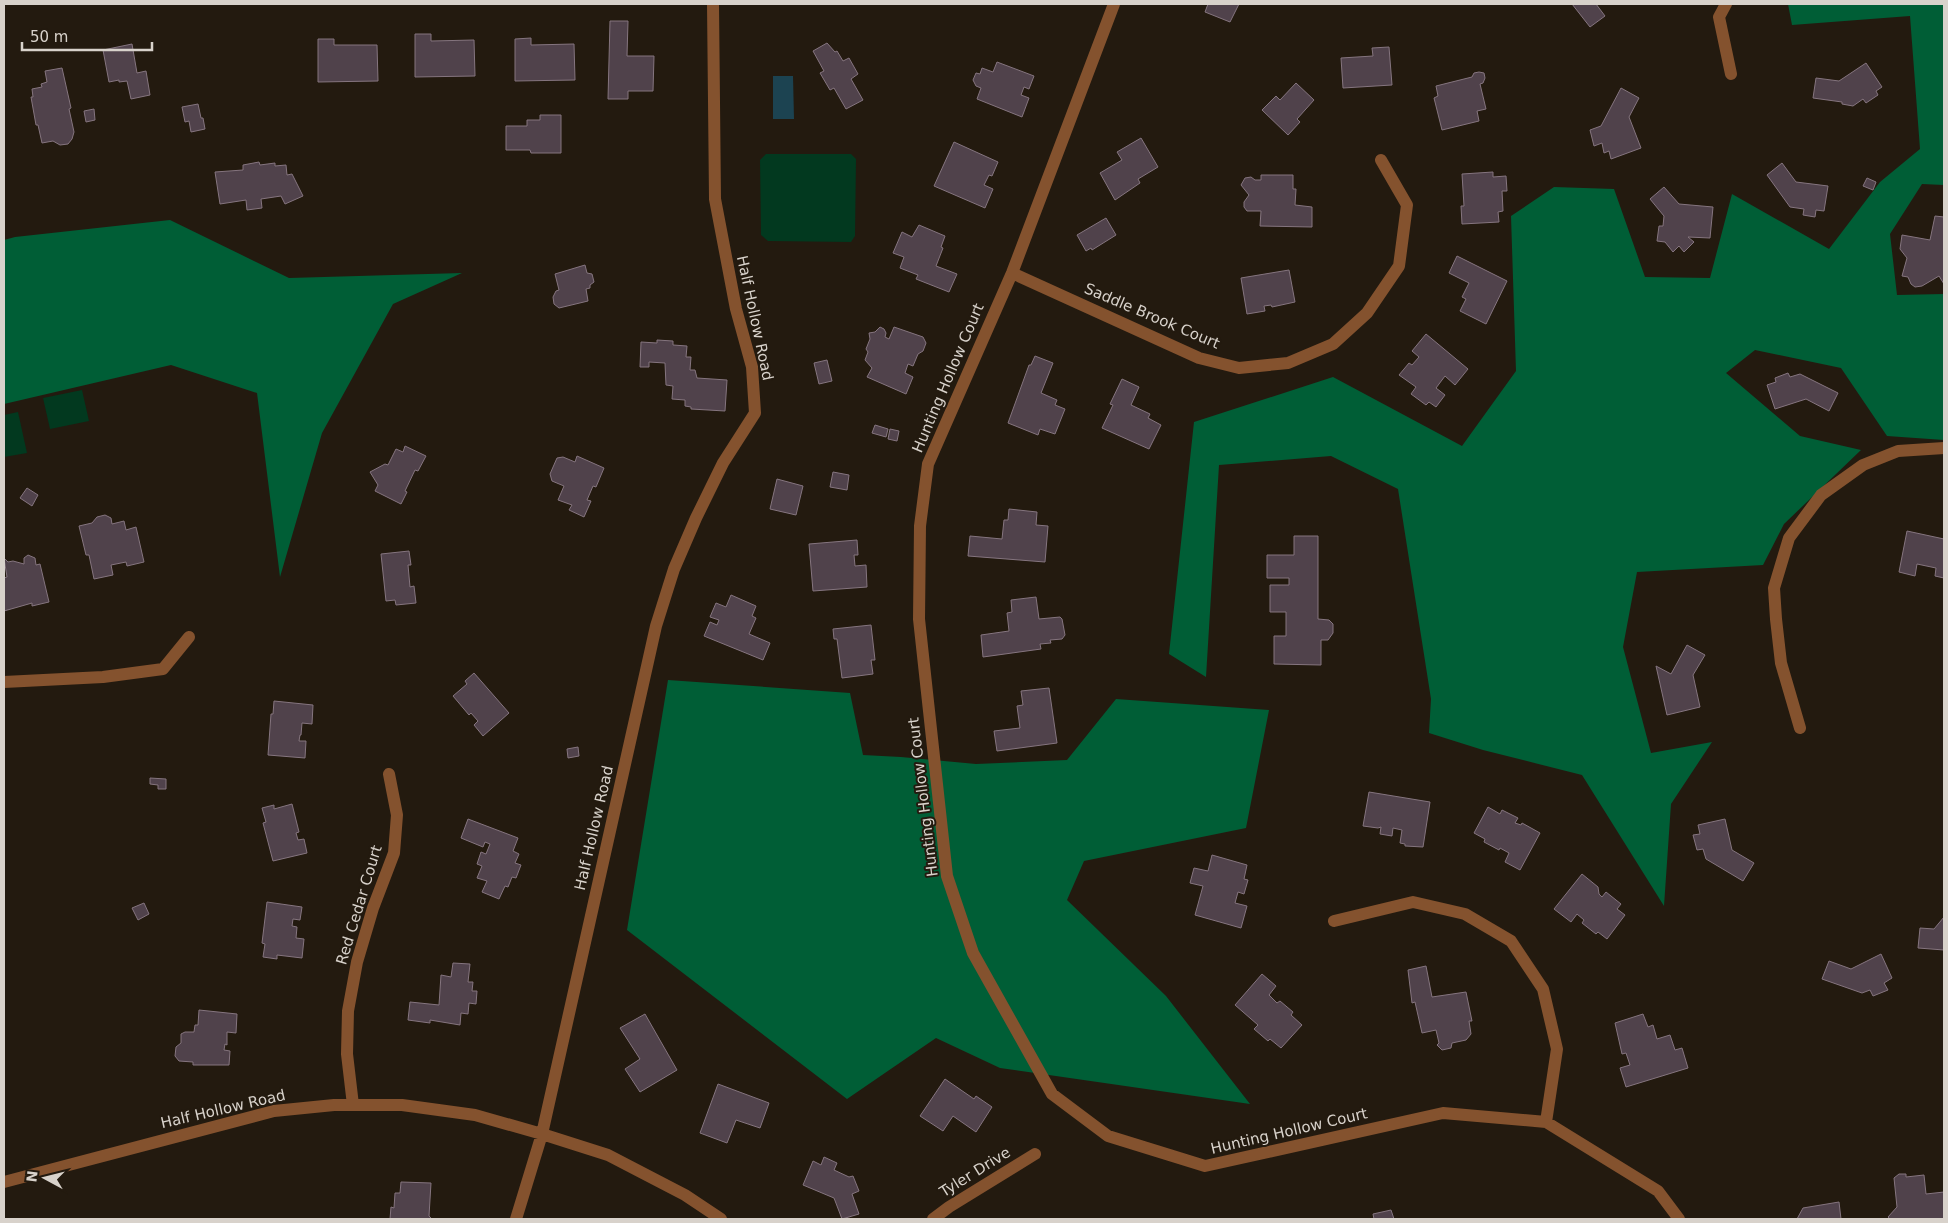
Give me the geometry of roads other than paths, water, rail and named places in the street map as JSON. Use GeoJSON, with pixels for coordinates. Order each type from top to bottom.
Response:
{"type":"FeatureCollection","features":[{"type":"Feature","properties":{"kind":"street","name":"Half Hollow Road"},"geometry":{"type":"LineString","coordinates":[[4,1182],[274,1111],[334,1105],[402,1105],[476,1115],[542,1134],[656,626],[674,569],[696,518],[723,462],[755,413],[752,367],[736,309],[715,200],[713,4]]}},
{"type":"Feature","properties":{"kind":"street","name":"Hunting Hollow Court"},"geometry":{"type":"LineString","coordinates":[[1114,4],[1012,273],[928,464],[920,526],[919,619],[947,876],[972,953],[1052,1094],[1108,1136],[1205,1166],[1443,1113],[1546,1122],[1658,1191],[1679,1219]]}},
{"type":"Feature","properties":{"kind":"street"},"geometry":{"type":"LineString","coordinates":[[1726,4],[1720,17],[1731,74]]}},
{"type":"Feature","properties":{"kind":"street","name":"Saddle Brook Court"},"geometry":{"type":"LineString","coordinates":[[1012,273],[1199,358],[1239,368],[1288,363],[1333,344],[1367,313],[1399,266],[1407,205],[1381,160]]}},
{"type":"Feature","properties":{"kind":"street"},"geometry":{"type":"LineString","coordinates":[[1800,728],[1781,663],[1774,596],[1774,588],[1789,538],[1821,495],[1863,465],[1898,451],[1944,448]]}},
{"type":"Feature","properties":{"kind":"street"},"geometry":{"type":"LineString","coordinates":[[4,682],[103,677],[164,669],[189,637]]}},
{"type":"Feature","properties":{"kind":"street","name":"Red Cedar Court"},"geometry":{"type":"LineString","coordinates":[[353,1105],[347,1054],[348,1011],[357,962],[373,908],[394,853],[397,815],[390,774]]}},
{"type":"Feature","properties":{"kind":"street"},"geometry":{"type":"LineString","coordinates":[[1334,921],[1413,902],[1465,914],[1511,941],[1543,989],[1557,1049],[1546,1122]]}},
{"type":"Feature","properties":{"kind":"street"},"geometry":{"type":"LineString","coordinates":[[516,1219],[542,1134],[608,1155],[686,1195],[721,1219]]}},
{"type":"Feature","properties":{"kind":"street","name":"Tyler Drive"},"geometry":{"type":"LineString","coordinates":[[933,1219],[949,1207],[1035,1154]]}},
{"type":"Feature","properties":{"kind":"water"},"geometry":{"type":"Polygon","coordinates":[[[773,76],[793,76],[794,119],[773,119],[773,76]]]}}]}
